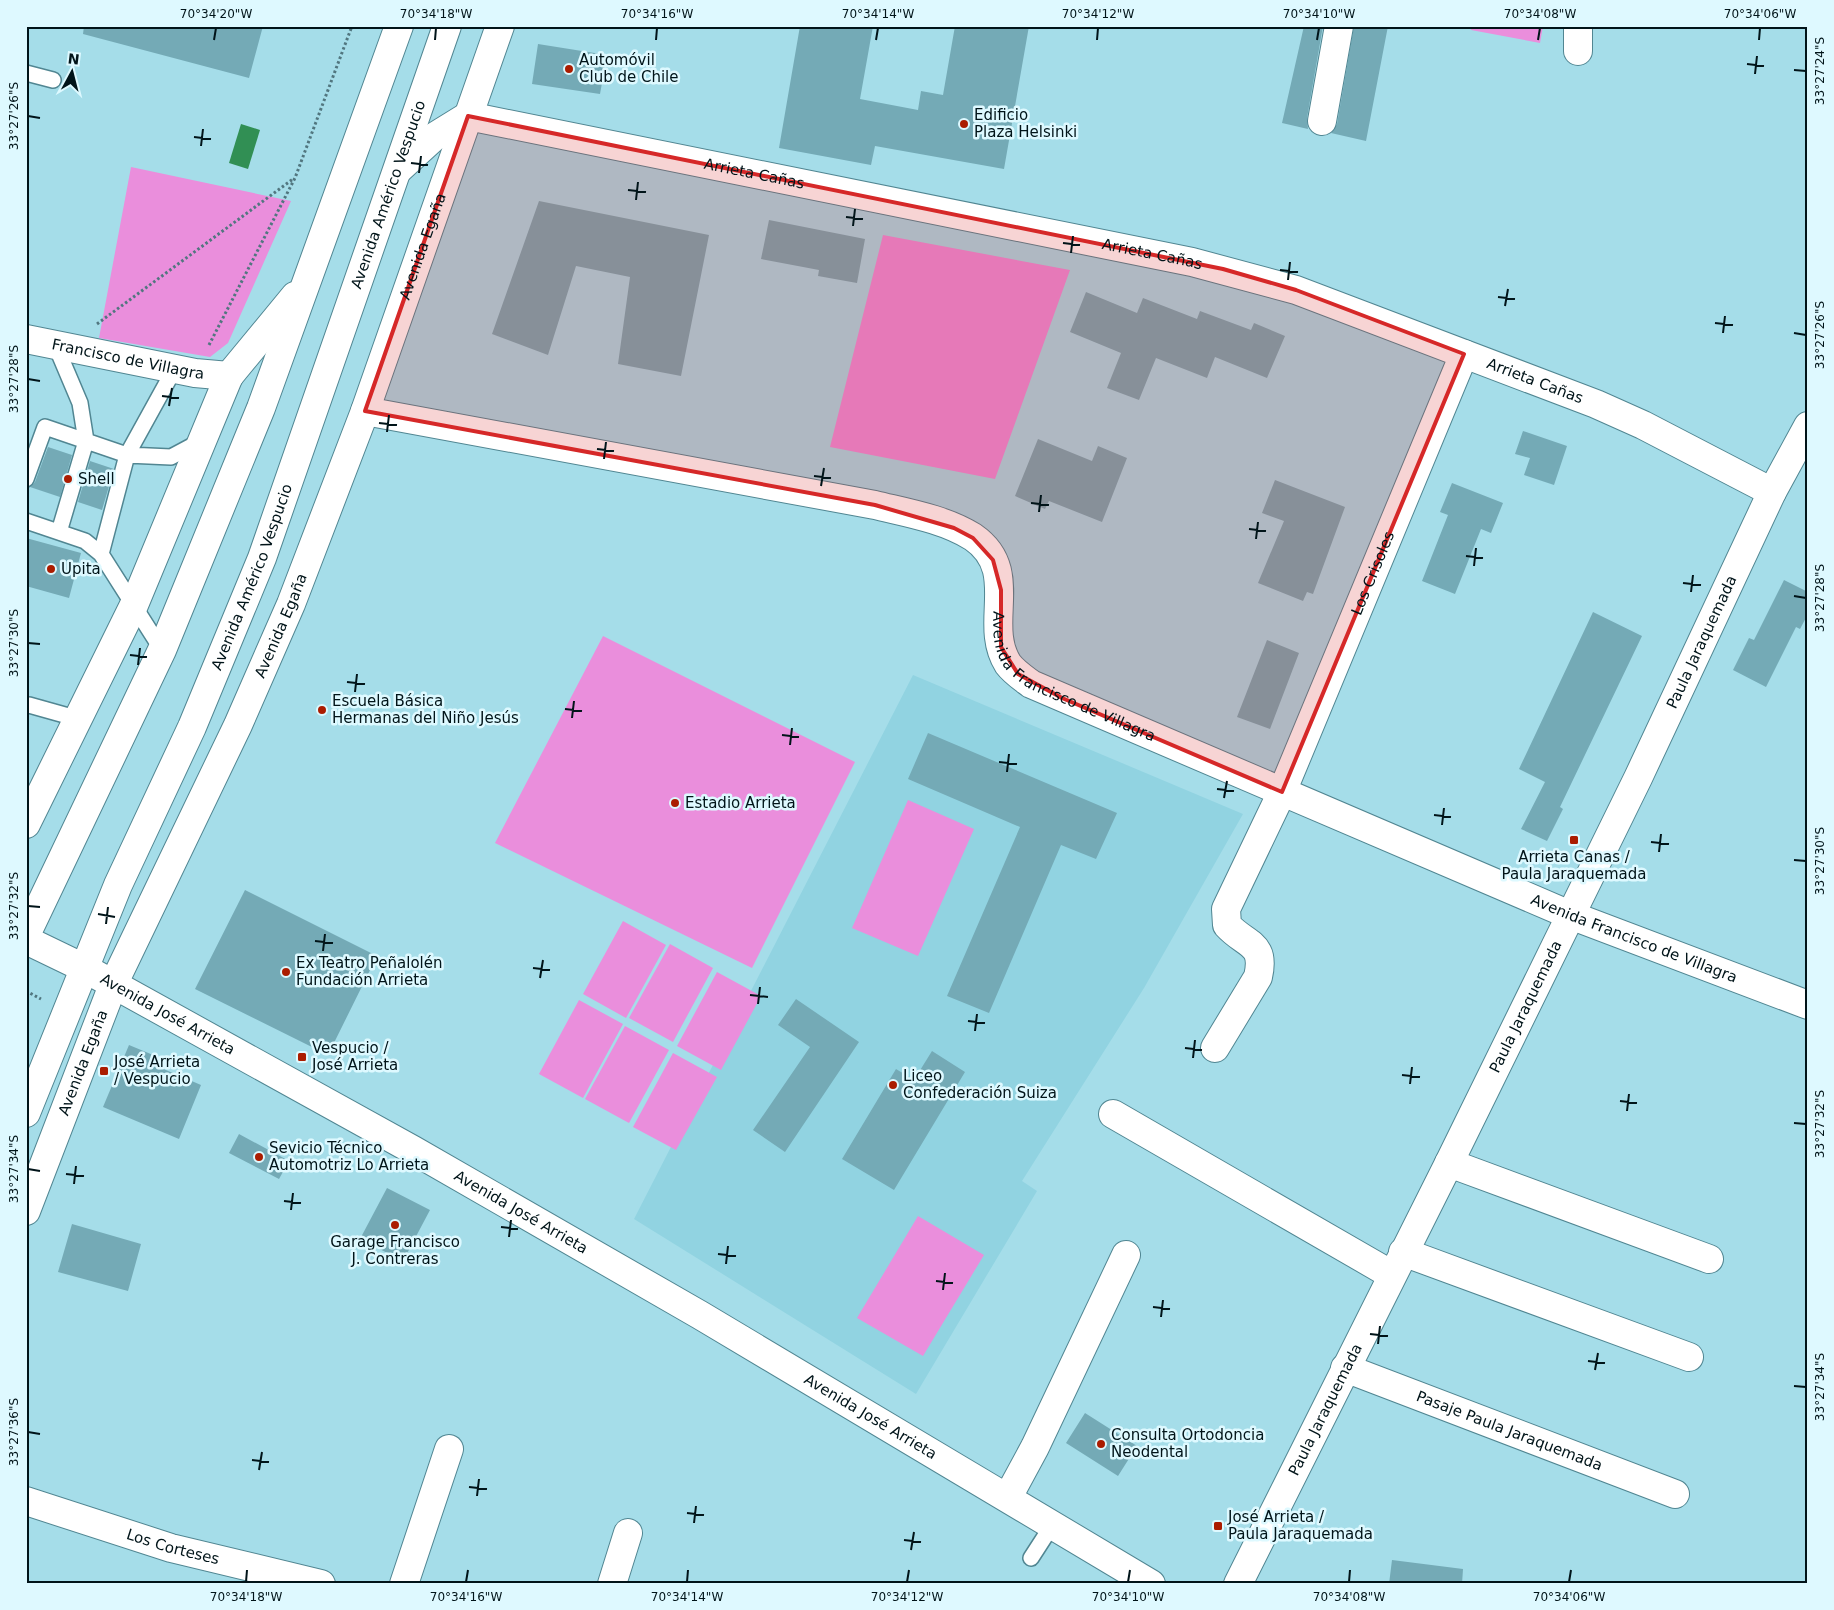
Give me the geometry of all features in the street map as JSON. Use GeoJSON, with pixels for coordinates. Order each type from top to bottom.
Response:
{"type":"FeatureCollection","features":[{"type":"Feature","properties":{"kind":"street"},"geometry":{"type":"LineString","coordinates":[[26,935],[162,650],[261,408],[399,26]]}},
{"type":"Feature","properties":{"kind":"street","name":"Avenida Américo Vespucio"},"geometry":{"type":"LineString","coordinates":[[26,1113],[118,885],[192,727],[262,558],[447,26]]}},
{"type":"Feature","properties":{"kind":"street","name":"Avenida Egaña"},"geometry":{"type":"LineString","coordinates":[[26,1211],[113,985],[238,725],[291,604],[365,411],[500,26]]}},
{"type":"Feature","properties":{"kind":"street"},"geometry":{"type":"LineString","coordinates":[[1322,122],[1339,26]]}},
{"type":"Feature","properties":{"kind":"street"},"geometry":{"type":"LineString","coordinates":[[396,172],[434,137],[468,116]]}},
{"type":"Feature","properties":{"kind":"street","name":"Arrieta Cañas"},"geometry":{"type":"LineString","coordinates":[[468,116],[1215,268],[1296,290],[1643,425],[1772,492]]}},
{"type":"Feature","properties":{"kind":"street"},"geometry":{"type":"LineString","coordinates":[[29,811],[79,719],[134,605],[229,376],[308,279]]}},
{"type":"Feature","properties":{"kind":"street","name":"Francisco de Villagra"},"geometry":{"type":"LineString","coordinates":[[26,339],[185,370],[229,376]]}},
{"type":"Feature","properties":{"kind":"street","name":"Los Crisoles"},"geometry":{"type":"LineString","coordinates":[[1215,1048],[1258,977],[1260,966],[1256,949],[1249,940],[1227,925],[1226,909],[1282,792],[1464,354]]}},
{"type":"Feature","properties":{"kind":"street","name":"Avenida Francisco de Villagra"},"geometry":{"type":"LineString","coordinates":[[365,411],[875,505],[936,521],[954,528],[973,538],[993,560],[1001,590],[998,630],[1001,647],[1008,663],[1031,684],[1570,915],[1808,1005]]}},
{"type":"Feature","properties":{"kind":"street","name":"Paula Jaraquemada"},"geometry":{"type":"LineString","coordinates":[[1238,1584],[1397,1263],[1449,1163],[1638,778],[1772,492],[1804,442]]}},
{"type":"Feature","properties":{"kind":"street","name":"Avenida José Arrieta"},"geometry":{"type":"LineString","coordinates":[[26,940],[84,968],[413,1150],[700,1315],[1151,1584]]}},
{"type":"Feature","properties":{"kind":"street"},"geometry":{"type":"LineString","coordinates":[[1113,1114],[1397,1263],[1689,1357]]}},
{"type":"Feature","properties":{"kind":"street"},"geometry":{"type":"LineString","coordinates":[[1449,1163],[1709,1259]]}},
{"type":"Feature","properties":{"kind":"street"},"geometry":{"type":"LineString","coordinates":[[1008,1497],[1035,1448],[1126,1255]]}},
{"type":"Feature","properties":{"kind":"street","name":"Pasaje Paula Jaraquemada"},"geometry":{"type":"LineString","coordinates":[[1345,1368],[1674,1494]]}},
{"type":"Feature","properties":{"kind":"street"},"geometry":{"type":"LineString","coordinates":[[404,1584],[449,1450]]}},
{"type":"Feature","properties":{"kind":"street","name":"Los Corteses"},"geometry":{"type":"LineString","coordinates":[[26,1501],[171,1548],[322,1584]]}},
{"type":"Feature","properties":{"kind":"street"},"geometry":{"type":"LineString","coordinates":[[612,1584],[628,1533]]}},
{"type":"Feature","properties":{"kind":"lane"},"geometry":{"type":"LineString","coordinates":[[26,73],[52,80]]}},
{"type":"Feature","properties":{"kind":"lane"},"geometry":{"type":"LineString","coordinates":[[59,532],[86,441],[80,403],[61,346]]}},
{"type":"Feature","properties":{"kind":"lane"},"geometry":{"type":"LineString","coordinates":[[101,554],[127,455],[185,370]]}},
{"type":"Feature","properties":{"kind":"lane"},"geometry":{"type":"LineString","coordinates":[[26,479],[45,427],[127,455],[171,457],[201,440]]}},
{"type":"Feature","properties":{"kind":"lane"},"geometry":{"type":"LineString","coordinates":[[26,521],[84,541],[101,554],[162,650]]}},
{"type":"Feature","properties":{"kind":"lane"},"geometry":{"type":"LineString","coordinates":[[27,705],[79,719]]}},
{"type":"Feature","properties":{"kind":"lane"},"geometry":{"type":"LineString","coordinates":[[1031,1558],[1052,1524]]}},
{"type":"Feature","properties":{"kind":"path"},"geometry":{"type":"LineString","coordinates":[[185,370],[295,178],[352,26]]}},
{"type":"Feature","properties":{"kind":"path"},"geometry":{"type":"LineString","coordinates":[[61,346],[295,178]]}},
{"type":"Feature","properties":{"kind":"highlighted area"},"geometry":{"type":"Polygon","coordinates":[[[468,116],[1223,269],[1296,290],[1464,354],[1282,792],[1062,698],[1018,674],[1001,647],[1001,590],[993,560],[973,538],[954,528],[875,505],[365,411],[468,116]]]}},
{"type":"Feature","properties":{"kind":"shaded area"},"geometry":{"type":"Polygon","coordinates":[[[1472,26],[1543,26],[1540,43],[1471,30],[1472,26]]]}},
{"type":"Feature","properties":{"kind":"shaded area"},"geometry":{"type":"Polygon","coordinates":[[[241,124],[260,130],[248,169],[229,163],[241,124]]]}},
{"type":"Feature","properties":{"kind":"shaded area"},"geometry":{"type":"Polygon","coordinates":[[[131,167],[291,201],[228,343],[210,357],[99,338],[131,167]]]}},
{"type":"Feature","properties":{"kind":"shaded area"},"geometry":{"type":"Polygon","coordinates":[[[883,235],[1070,270],[995,479],[830,447],[883,235]]]}},
{"type":"Feature","properties":{"kind":"shaded area","name":"Estadio Arrieta"},"geometry":{"type":"Polygon","coordinates":[[[603,636],[855,762],[752,968],[495,843],[603,636]]]}},
{"type":"Feature","properties":{"kind":"shaded area","name":"Liceo Confederación Suiza"},"geometry":{"type":"Polygon","coordinates":[[[913,675],[1243,814],[1144,988],[1022,1181],[1037,1191],[916,1394],[634,1219],[913,675]]]}},
{"type":"Feature","properties":{"kind":"shaded area"},"geometry":{"type":"Polygon","coordinates":[[[908,800],[974,829],[918,956],[852,928],[908,800]]]}},
{"type":"Feature","properties":{"kind":"shaded area"},"geometry":{"type":"Polygon","coordinates":[[[623,921],[666,945],[626,1018],[583,994],[623,921]]]}},
{"type":"Feature","properties":{"kind":"shaded area"},"geometry":{"type":"Polygon","coordinates":[[[670,944],[713,968],[673,1042],[629,1018],[670,944]]]}},
{"type":"Feature","properties":{"kind":"shaded area"},"geometry":{"type":"Polygon","coordinates":[[[717,972],[761,996],[721,1070],[677,1046],[717,972]]]}},
{"type":"Feature","properties":{"kind":"shaded area"},"geometry":{"type":"Polygon","coordinates":[[[579,1000],[623,1024],[583,1098],[539,1074],[579,1000]]]}},
{"type":"Feature","properties":{"kind":"shaded area"},"geometry":{"type":"Polygon","coordinates":[[[625,1026],[669,1050],[629,1123],[585,1099],[625,1026]]]}},
{"type":"Feature","properties":{"kind":"shaded area"},"geometry":{"type":"Polygon","coordinates":[[[673,1053],[717,1077],[676,1150],[633,1127],[673,1053]]]}},
{"type":"Feature","properties":{"kind":"shaded area"},"geometry":{"type":"Polygon","coordinates":[[[918,1216],[984,1255],[923,1356],[857,1318],[918,1216]]]}},
{"type":"Feature","properties":{"kind":"building"},"geometry":{"type":"Polygon","coordinates":[[[84,26],[263,26],[249,78],[83,34],[84,26]]]}},
{"type":"Feature","properties":{"kind":"building"},"geometry":{"type":"Polygon","coordinates":[[[800,26],[873,26],[860,99],[918,110],[921,91],[943,95],[955,26],[1029,26],[1004,169],[875,146],[871,165],[779,148],[800,26]]]}},
{"type":"Feature","properties":{"kind":"building"},"geometry":{"type":"Polygon","coordinates":[[[1304,26],[1323,26],[1307,118],[1308,129],[1282,123],[1304,26]]]}},
{"type":"Feature","properties":{"kind":"building"},"geometry":{"type":"Polygon","coordinates":[[[1354,26],[1388,26],[1366,141],[1331,133],[1337,124],[1354,26]]]}},
{"type":"Feature","properties":{"kind":"building","name":"Automóvil Club de Chile"},"geometry":{"type":"Polygon","coordinates":[[[538,44],[607,55],[600,94],[532,84],[538,44]]]}},
{"type":"Feature","properties":{"kind":"building"},"geometry":{"type":"Polygon","coordinates":[[[539,201],[709,235],[681,376],[618,364],[630,277],[576,266],[548,355],[492,334],[539,201]]]}},
{"type":"Feature","properties":{"kind":"building"},"geometry":{"type":"Polygon","coordinates":[[[769,220],[865,239],[857,283],[818,276],[819,270],[761,259],[769,220]]]}},
{"type":"Feature","properties":{"kind":"building"},"geometry":{"type":"Polygon","coordinates":[[[1086,292],[1137,313],[1143,298],[1197,319],[1200,311],[1251,330],[1254,323],[1285,336],[1267,378],[1215,357],[1207,378],[1156,358],[1139,400],[1107,388],[1121,353],[1070,332],[1086,292]]]}},
{"type":"Feature","properties":{"kind":"building"},"geometry":{"type":"Polygon","coordinates":[[[1523,431],[1567,446],[1554,485],[1524,475],[1530,458],[1515,454],[1523,431]]]}},
{"type":"Feature","properties":{"kind":"building"},"geometry":{"type":"Polygon","coordinates":[[[1038,439],[1092,461],[1098,446],[1127,458],[1102,522],[1049,501],[1045,509],[1015,496],[1038,439]]]}},
{"type":"Feature","properties":{"kind":"building"},"geometry":{"type":"Polygon","coordinates":[[[48,447],[72,455],[60,497],[30,487],[35,482],[48,447]]]}},
{"type":"Feature","properties":{"kind":"building"},"geometry":{"type":"Polygon","coordinates":[[[90,461],[114,469],[102,510],[78,502],[90,461]]]}},
{"type":"Feature","properties":{"kind":"building"},"geometry":{"type":"Polygon","coordinates":[[[1275,480],[1345,507],[1313,594],[1307,592],[1303,601],[1258,583],[1284,521],[1262,513],[1275,480]]]}},
{"type":"Feature","properties":{"kind":"building"},"geometry":{"type":"Polygon","coordinates":[[[1452,483],[1503,503],[1491,533],[1481,529],[1455,594],[1422,581],[1448,515],[1440,512],[1452,483]]]}},
{"type":"Feature","properties":{"kind":"building","name":"Upita"},"geometry":{"type":"Polygon","coordinates":[[[26,538],[81,553],[69,598],[26,586],[26,538]]]}},
{"type":"Feature","properties":{"kind":"building"},"geometry":{"type":"Polygon","coordinates":[[[1784,580],[1808,592],[1808,614],[1800,629],[1796,627],[1766,687],[1733,670],[1749,638],[1754,640],[1784,580]]]}},
{"type":"Feature","properties":{"kind":"building"},"geometry":{"type":"Polygon","coordinates":[[[1593,612],[1642,636],[1560,807],[1563,809],[1547,841],[1521,829],[1545,782],[1519,769],[1593,612]]]}},
{"type":"Feature","properties":{"kind":"building"},"geometry":{"type":"Polygon","coordinates":[[[1267,640],[1299,653],[1270,729],[1237,717],[1267,640]]]}},
{"type":"Feature","properties":{"kind":"building"},"geometry":{"type":"Polygon","coordinates":[[[928,733],[1117,813],[1096,859],[1061,845],[989,1013],[947,996],[1020,827],[908,779],[928,733]]]}},
{"type":"Feature","properties":{"kind":"building","name":"Ex Teatro Peñalolén Fundación Arrieta"},"geometry":{"type":"Polygon","coordinates":[[[245,890],[377,956],[328,1055],[195,989],[245,890]]]}},
{"type":"Feature","properties":{"kind":"building"},"geometry":{"type":"Polygon","coordinates":[[[796,999],[859,1042],[785,1152],[753,1130],[810,1047],[778,1025],[796,999]]]}},
{"type":"Feature","properties":{"kind":"building"},"geometry":{"type":"Polygon","coordinates":[[[129,1045],[158,1057],[154,1065],[201,1085],[179,1139],[103,1107],[129,1045]]]}},
{"type":"Feature","properties":{"kind":"building"},"geometry":{"type":"Polygon","coordinates":[[[932,1051],[965,1072],[894,1190],[842,1159],[896,1069],[914,1080],[932,1051]]]}},
{"type":"Feature","properties":{"kind":"building","name":"Sevicio Técnico Automotriz Lo Arrieta"},"geometry":{"type":"Polygon","coordinates":[[[239,1134],[289,1161],[279,1179],[229,1153],[239,1134]]]}},
{"type":"Feature","properties":{"kind":"building","name":"Garage Francisco J. Contreras"},"geometry":{"type":"Polygon","coordinates":[[[387,1188],[430,1210],[403,1261],[360,1239],[387,1188]]]}},
{"type":"Feature","properties":{"kind":"building"},"geometry":{"type":"Polygon","coordinates":[[[72,1224],[141,1244],[128,1291],[58,1272],[72,1224]]]}},
{"type":"Feature","properties":{"kind":"building","name":"Consulta Ortodoncia Neodental"},"geometry":{"type":"Polygon","coordinates":[[[1085,1413],[1137,1446],[1118,1476],[1066,1443],[1085,1413]]]}},
{"type":"Feature","properties":{"kind":"building"},"geometry":{"type":"Polygon","coordinates":[[[1392,1560],[1463,1569],[1462,1584],[1389,1584],[1392,1560]]]}},
{"type":"Feature","properties":{"kind":"place","name":"Automóvil Club de Chile"},"geometry":{"type":"Point","coordinates":[569,69]}},
{"type":"Feature","properties":{"kind":"place","name":"Edificio Plaza Helsinki"},"geometry":{"type":"Point","coordinates":[964,124]}},
{"type":"Feature","properties":{"kind":"place","name":"Shell"},"geometry":{"type":"Point","coordinates":[68,479]}},
{"type":"Feature","properties":{"kind":"place","name":"Upita"},"geometry":{"type":"Point","coordinates":[51,569]}},
{"type":"Feature","properties":{"kind":"place","name":"Escuela Básica Hermanas del Niño Jesús"},"geometry":{"type":"Point","coordinates":[322,710]}},
{"type":"Feature","properties":{"kind":"place","name":"Estadio Arrieta"},"geometry":{"type":"Point","coordinates":[675,803]}},
{"type":"Feature","properties":{"kind":"place","name":"Arrieta Canas / Paula Jaraquemada"},"geometry":{"type":"Point","coordinates":[1574,840]}},
{"type":"Feature","properties":{"kind":"place","name":"Ex Teatro Peñalolén Fundación Arrieta"},"geometry":{"type":"Point","coordinates":[286,972]}},
{"type":"Feature","properties":{"kind":"place","name":"Vespucio / José Arrieta"},"geometry":{"type":"Point","coordinates":[302,1057]}},
{"type":"Feature","properties":{"kind":"place","name":"José Arrieta / Vespucio"},"geometry":{"type":"Point","coordinates":[104,1071]}},
{"type":"Feature","properties":{"kind":"place","name":"Liceo Confederación Suiza"},"geometry":{"type":"Point","coordinates":[893,1085]}},
{"type":"Feature","properties":{"kind":"place","name":"Sevicio Técnico Automotriz Lo Arrieta"},"geometry":{"type":"Point","coordinates":[259,1157]}},
{"type":"Feature","properties":{"kind":"place","name":"Garage Francisco J. Contreras"},"geometry":{"type":"Point","coordinates":[395,1225]}},
{"type":"Feature","properties":{"kind":"place","name":"Consulta Ortodoncia Neodental"},"geometry":{"type":"Point","coordinates":[1101,1444]}},
{"type":"Feature","properties":{"kind":"place","name":"José Arrieta / Paula Jaraquemada"},"geometry":{"type":"Point","coordinates":[1218,1526]}}]}
